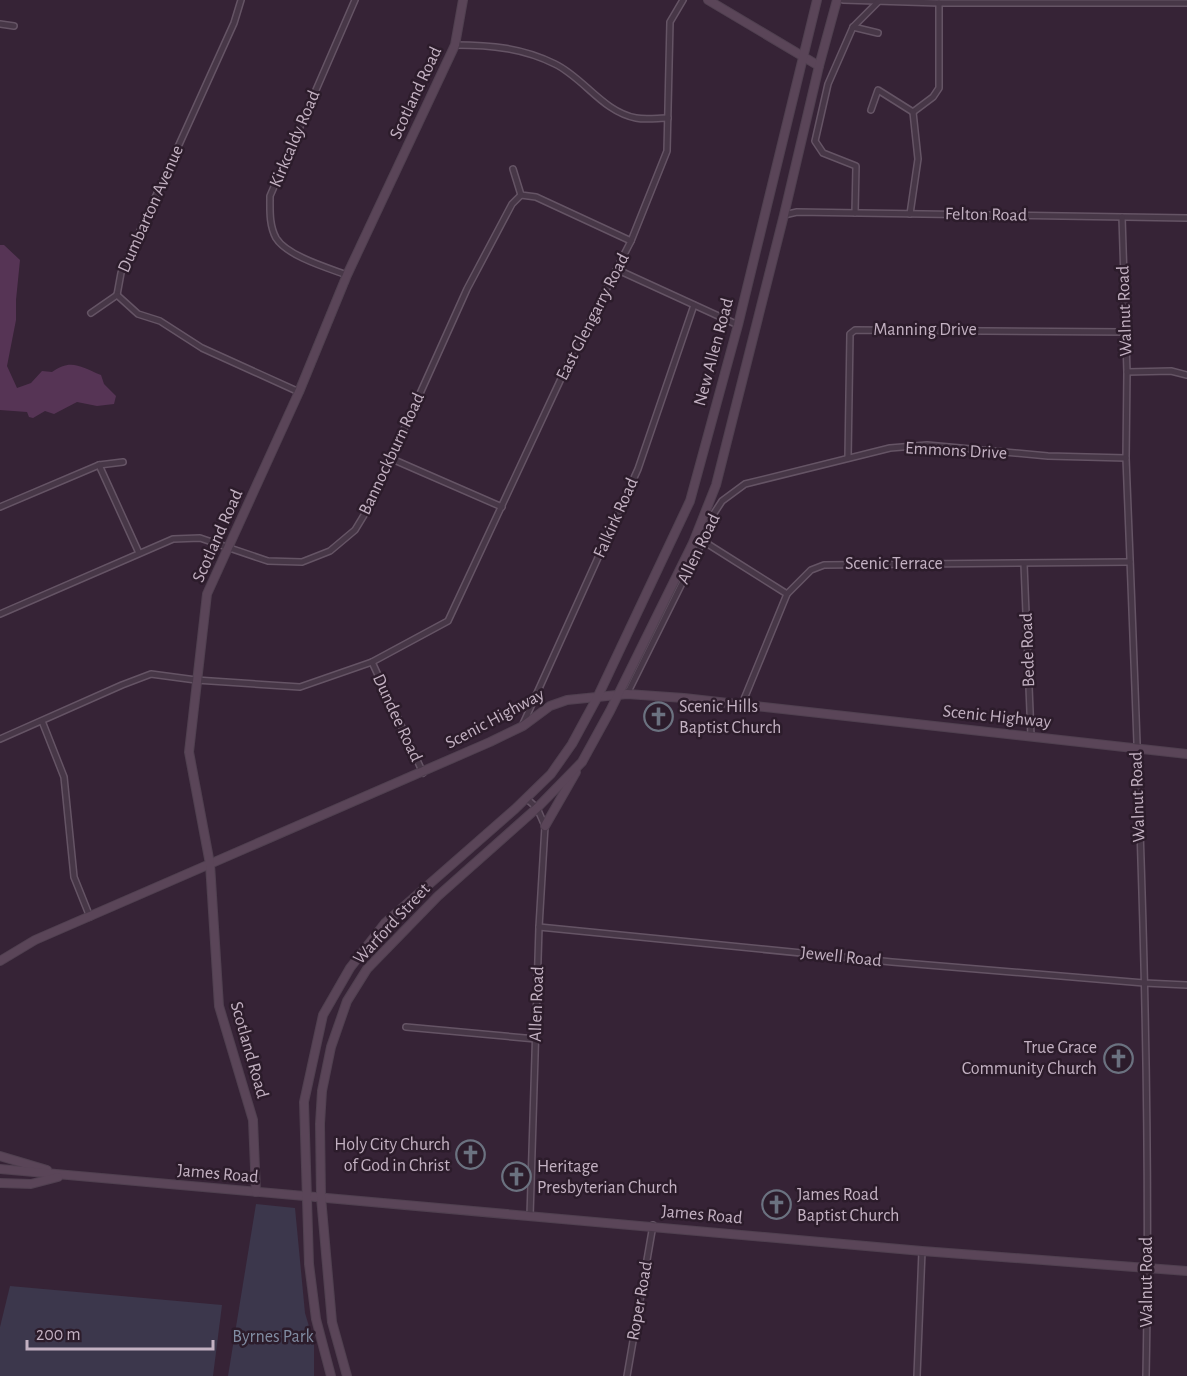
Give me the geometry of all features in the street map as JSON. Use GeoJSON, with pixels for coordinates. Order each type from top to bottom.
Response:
{"type":"FeatureCollection","features":[{"type":"Feature","properties":{"kind":"main road","name":"Scotland Road"},"geometry":{"type":"LineString","coordinates":[[256,1192],[253,1120],[219,1006],[210,864],[189,752],[207,594],[299,392],[347,275],[455,45],[463,0]]}},
{"type":"Feature","properties":{"kind":"main road"},"geometry":{"type":"LineString","coordinates":[[708,0],[819,66]]}},
{"type":"Feature","properties":{"kind":"main road","name":"New Allen Road"},"geometry":{"type":"LineString","coordinates":[[598,696],[690,501],[738,325],[817,0]]}},
{"type":"Feature","properties":{"kind":"main road","name":"New Allen Road"},"geometry":{"type":"LineString","coordinates":[[617,695],[693,543],[716,485],[837,0]]}},
{"type":"Feature","properties":{"kind":"main road","name":"Scenic Highway"},"geometry":{"type":"LineString","coordinates":[[0,961],[35,940],[423,773],[523,726],[550,706],[567,700],[627,694],[742,704],[1187,754]]}},
{"type":"Feature","properties":{"kind":"main road","name":"Warford Street"},"geometry":{"type":"LineString","coordinates":[[347,1376],[332,1322],[321,1197],[320,1124],[322,1091],[331,1047],[347,1001],[367,969],[438,896],[537,808],[582,762],[617,695]]}},
{"type":"Feature","properties":{"kind":"main road","name":"Warford Street"},"geometry":{"type":"LineString","coordinates":[[331,1376],[316,1319],[309,1264],[306,1195],[304,1102],[322,1015],[350,968],[385,923],[526,799],[550,774],[598,696]]}},
{"type":"Feature","properties":{"kind":"main road"},"geometry":{"type":"LineString","coordinates":[[545,826],[582,762]]}},
{"type":"Feature","properties":{"kind":"main road"},"geometry":{"type":"LineString","coordinates":[[0,1156],[63,1175]]}},
{"type":"Feature","properties":{"kind":"main road","name":"James Road"},"geometry":{"type":"LineString","coordinates":[[0,1169],[922,1251],[1187,1271]]}},
{"type":"Feature","properties":{"kind":"main road"},"geometry":{"type":"LineString","coordinates":[[0,1183],[32,1184],[63,1175]]}},
{"type":"Feature","properties":{"kind":"street","name":"Dumbarton Avenue"},"geometry":{"type":"LineString","coordinates":[[241,0],[234,22],[121,273],[117,295],[138,314],[160,321],[202,348],[299,392]]}},
{"type":"Feature","properties":{"kind":"street","name":"Kirkcaldy Road"},"geometry":{"type":"LineString","coordinates":[[347,275],[295,254],[281,244],[271,224],[270,196],[354,0]]}},
{"type":"Feature","properties":{"kind":"street","name":"East Glengarry Road"},"geometry":{"type":"LineString","coordinates":[[372,662],[448,621],[566,368],[632,242],[667,151],[670,22],[683,0]]}},
{"type":"Feature","properties":{"kind":"street"},"geometry":{"type":"LineString","coordinates":[[843,0],[939,3],[1187,3]]}},
{"type":"Feature","properties":{"kind":"street"},"geometry":{"type":"LineString","coordinates":[[855,213],[856,166],[823,153],[815,141],[828,84],[853,27],[878,2]]}},
{"type":"Feature","properties":{"kind":"street"},"geometry":{"type":"LineString","coordinates":[[913,112],[933,97],[939,88],[939,3]]}},
{"type":"Feature","properties":{"kind":"street"},"geometry":{"type":"LineString","coordinates":[[0,24],[14,26]]}},
{"type":"Feature","properties":{"kind":"street"},"geometry":{"type":"LineString","coordinates":[[853,27],[878,33]]}},
{"type":"Feature","properties":{"kind":"street"},"geometry":{"type":"LineString","coordinates":[[455,45],[484,45],[523,50],[557,65],[612,109],[635,118],[668,118]]}},
{"type":"Feature","properties":{"kind":"street"},"geometry":{"type":"LineString","coordinates":[[870,110],[878,90],[913,112]]}},
{"type":"Feature","properties":{"kind":"street"},"geometry":{"type":"LineString","coordinates":[[910,214],[918,159],[913,112]]}},
{"type":"Feature","properties":{"kind":"street"},"geometry":{"type":"LineString","coordinates":[[513,169],[521,195],[536,197],[632,242]]}},
{"type":"Feature","properties":{"kind":"street","name":"Bannockburn Road"},"geometry":{"type":"LineString","coordinates":[[0,614],[173,539],[200,538],[268,561],[302,562],[330,551],[355,530],[369,507],[467,289],[512,204],[521,195]]}},
{"type":"Feature","properties":{"kind":"street","name":"Felton Road"},"geometry":{"type":"LineString","coordinates":[[784,215],[797,212],[1187,218]]}},
{"type":"Feature","properties":{"kind":"street","name":"Walnut Road"},"geometry":{"type":"LineString","coordinates":[[1122,217],[1127,372],[1126,458],[1144,983],[1148,1269],[1146,1376]]}},
{"type":"Feature","properties":{"kind":"street"},"geometry":{"type":"LineString","coordinates":[[618,270],[738,325]]}},
{"type":"Feature","properties":{"kind":"street"},"geometry":{"type":"LineString","coordinates":[[91,313],[117,295]]}},
{"type":"Feature","properties":{"kind":"street","name":"Falkirk Road"},"geometry":{"type":"LineString","coordinates":[[523,726],[638,469],[694,305]]}},
{"type":"Feature","properties":{"kind":"street","name":"Manning Drive"},"geometry":{"type":"LineString","coordinates":[[848,458],[850,334],[855,330],[1126,332]]}},
{"type":"Feature","properties":{"kind":"street"},"geometry":{"type":"LineString","coordinates":[[1127,372],[1171,371],[1187,375]]}},
{"type":"Feature","properties":{"kind":"street","name":"Emmons Drive"},"geometry":{"type":"LineString","coordinates":[[723,501],[745,484],[890,448],[927,445],[1048,456],[1126,458]]}},
{"type":"Feature","properties":{"kind":"street"},"geometry":{"type":"LineString","coordinates":[[392,459],[502,507]]}},
{"type":"Feature","properties":{"kind":"street"},"geometry":{"type":"LineString","coordinates":[[0,507],[99,465],[123,462]]}},
{"type":"Feature","properties":{"kind":"street"},"geometry":{"type":"LineString","coordinates":[[99,465],[140,554]]}},
{"type":"Feature","properties":{"kind":"street","name":"Allen Road"},"geometry":{"type":"LineString","coordinates":[[627,694],[703,541],[711,518],[723,501]]}},
{"type":"Feature","properties":{"kind":"street"},"geometry":{"type":"LineString","coordinates":[[703,541],[787,594]]}},
{"type":"Feature","properties":{"kind":"street","name":"Scenic Terrace"},"geometry":{"type":"LineString","coordinates":[[742,704],[787,594],[811,570],[824,565],[1130,562]]}},
{"type":"Feature","properties":{"kind":"street","name":"Bede Road"},"geometry":{"type":"LineString","coordinates":[[1024,564],[1031,736]]}},
{"type":"Feature","properties":{"kind":"street"},"geometry":{"type":"LineString","coordinates":[[0,739],[151,674],[196,680],[300,687],[372,662]]}},
{"type":"Feature","properties":{"kind":"street","name":"Dundee Road"},"geometry":{"type":"LineString","coordinates":[[372,662],[423,773]]}},
{"type":"Feature","properties":{"kind":"street"},"geometry":{"type":"LineString","coordinates":[[42,721],[64,777],[74,877],[90,917]]}},
{"type":"Feature","properties":{"kind":"street","name":"Allen Road"},"geometry":{"type":"LineString","coordinates":[[526,799],[537,808],[545,826],[539,927],[530,1216]]}},
{"type":"Feature","properties":{"kind":"street","name":"Jewell Road"},"geometry":{"type":"LineString","coordinates":[[539,927],[892,962],[1187,985]]}},
{"type":"Feature","properties":{"kind":"street"},"geometry":{"type":"LineString","coordinates":[[406,1027],[536,1039]]}},
{"type":"Feature","properties":{"kind":"street","name":"Roper Road"},"geometry":{"type":"LineString","coordinates":[[627,1376],[653,1226]]}},
{"type":"Feature","properties":{"kind":"street"},"geometry":{"type":"LineString","coordinates":[[917,1376],[922,1251]]}},
{"type":"Feature","properties":{"kind":"green space","name":"Byrnes Park"},"geometry":{"type":"Polygon","coordinates":[[[256,1204],[295,1208],[305,1313],[314,1343],[314,1376],[228,1376],[256,1204]]]}},
{"type":"Feature","properties":{"kind":"green space"},"geometry":{"type":"Polygon","coordinates":[[[10,1286],[222,1305],[213,1376],[0,1376],[0,1327],[10,1286]]]}},
{"type":"Feature","properties":{"kind":"shaded area"},"geometry":{"type":"Polygon","coordinates":[[[0,245],[4,245],[20,260],[16,320],[7,366],[17,388],[31,383],[42,371],[52,372],[65,365],[76,365],[101,375],[104,384],[116,396],[114,404],[97,406],[77,402],[54,414],[45,411],[33,418],[29,417],[27,412],[0,410],[0,245]]]}},
{"type":"Feature","properties":{"kind":"place","name":"Scenic Hills Baptist Church"},"geometry":{"type":"Point","coordinates":[658,717]}},
{"type":"Feature","properties":{"kind":"place","name":"True Grace Community Church"},"geometry":{"type":"Point","coordinates":[1118,1058]}},
{"type":"Feature","properties":{"kind":"place","name":"Holy City Church of God in Christ"},"geometry":{"type":"Point","coordinates":[471,1155]}},
{"type":"Feature","properties":{"kind":"place","name":"Heritage Presbyterian Church"},"geometry":{"type":"Point","coordinates":[516,1177]}},
{"type":"Feature","properties":{"kind":"place","name":"James Road Baptist Church"},"geometry":{"type":"Point","coordinates":[776,1205]}}]}
